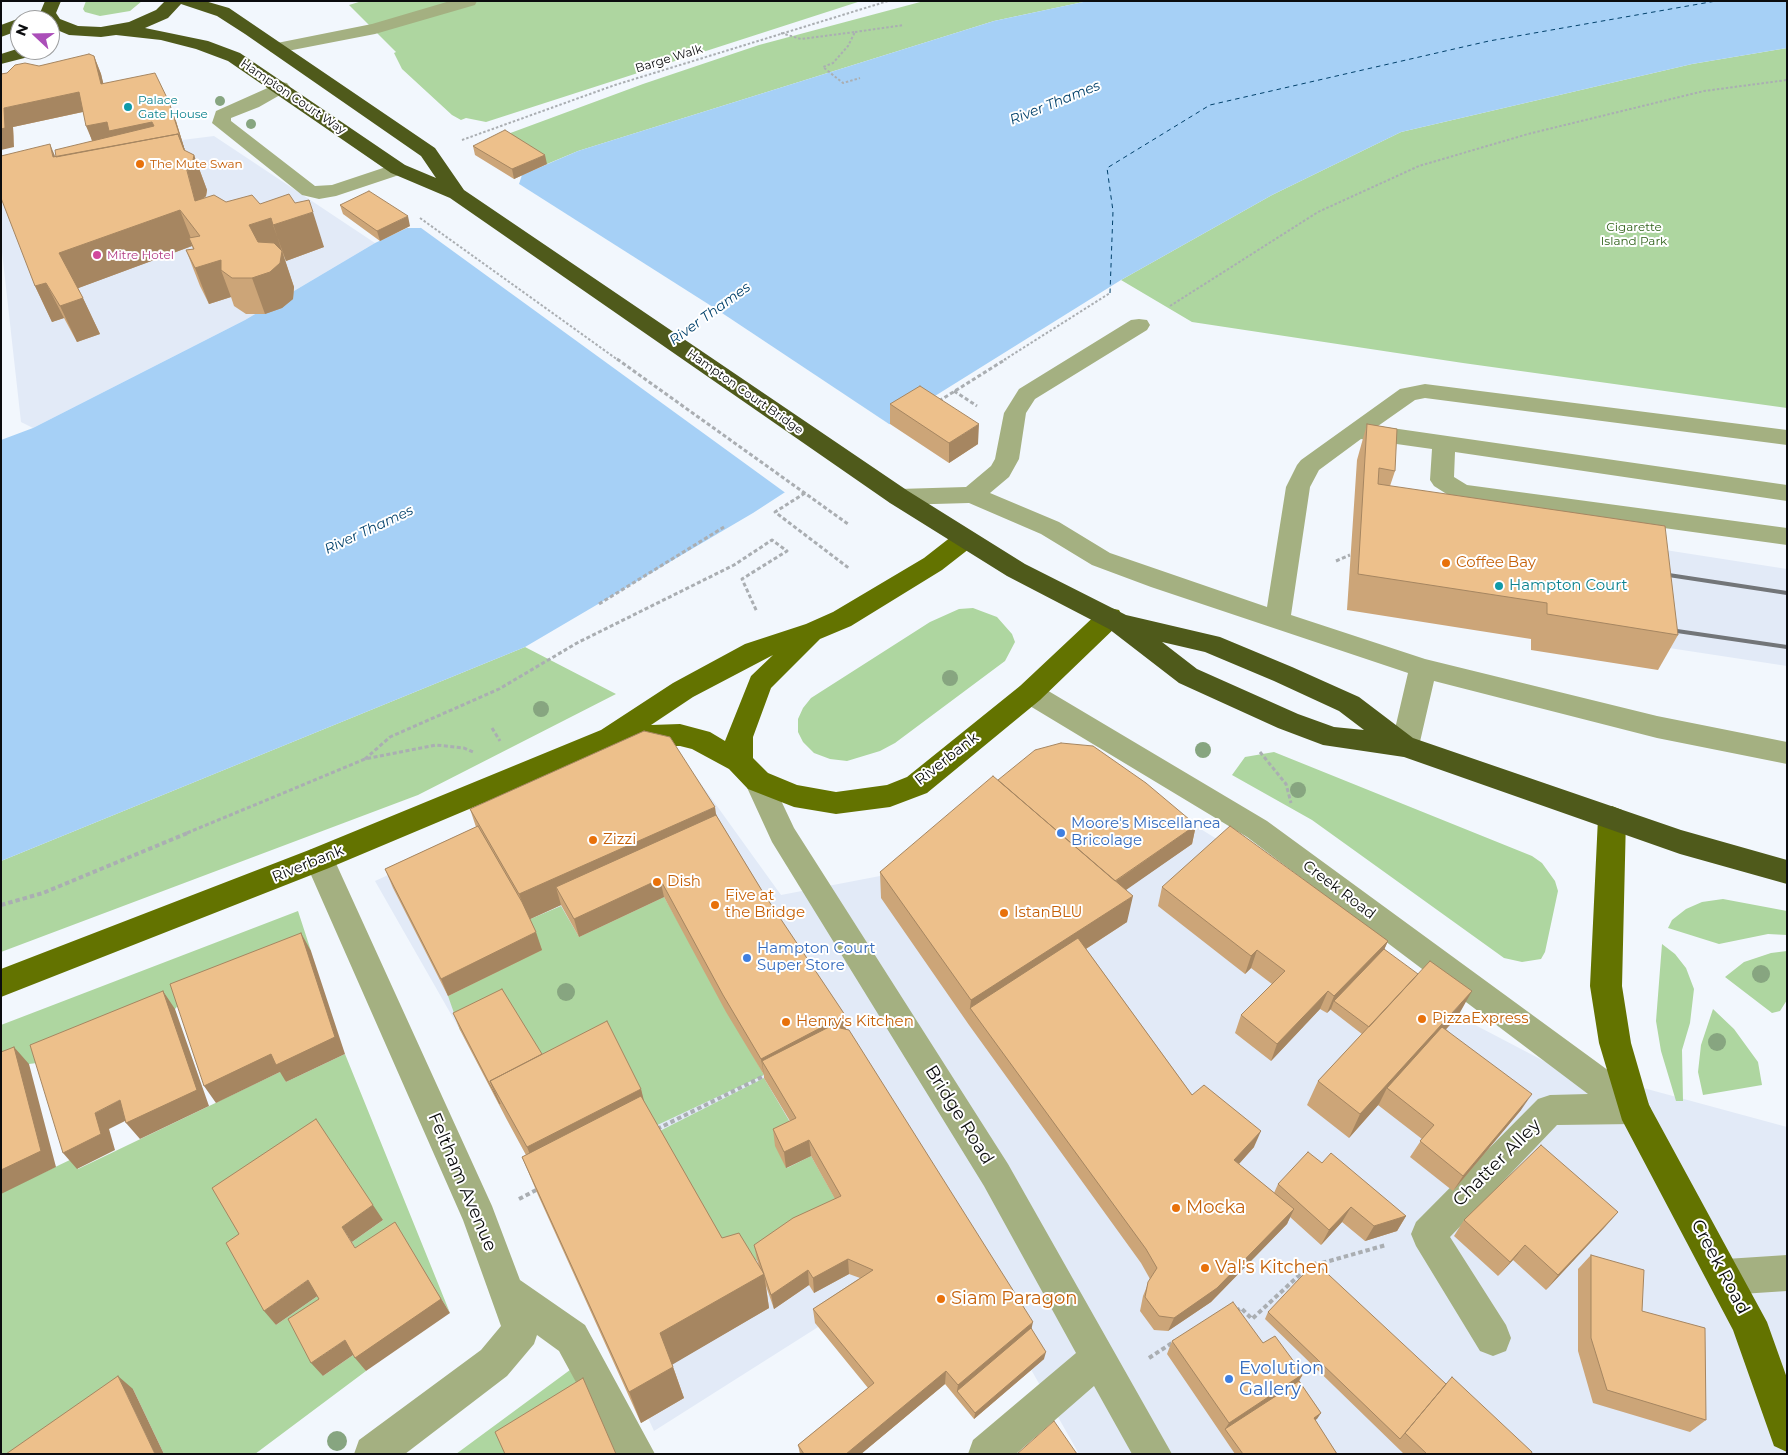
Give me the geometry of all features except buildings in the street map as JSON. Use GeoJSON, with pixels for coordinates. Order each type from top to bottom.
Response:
{"type":"FeatureCollection","features":[{"type":"Feature","properties":{"kind":"highway"},"geometry":{"type":"LineString","coordinates":[[51,5],[48,13],[53,22],[66,29],[86,32],[117,30],[149,21],[162,14],[175,1]]}},
{"type":"Feature","properties":{"kind":"highway"},"geometry":{"type":"LineString","coordinates":[[187,1],[223,12],[428,152],[463,198]]}},
{"type":"Feature","properties":{"kind":"highway","name":"Hampton Court Way"},"geometry":{"type":"LineString","coordinates":[[117,30],[161,35],[202,45],[234,57],[398,169],[463,198]]}},
{"type":"Feature","properties":{"kind":"highway"},"geometry":{"type":"LineString","coordinates":[[60,41],[86,32]]}},
{"type":"Feature","properties":{"kind":"highway","name":"Hampton Court Bridge"},"geometry":{"type":"LineString","coordinates":[[463,198],[895,495],[1016,570],[1114,620]]}},
{"type":"Feature","properties":{"kind":"highway"},"geometry":{"type":"LineString","coordinates":[[1114,620],[1211,644],[1266,667],[1349,704],[1404,746]]}},
{"type":"Feature","properties":{"kind":"highway"},"geometry":{"type":"LineString","coordinates":[[1114,620],[1188,676],[1262,710],[1333,737],[1404,746],[1689,845],[1787,872]]}},
{"type":"Feature","properties":{"kind":"main road","name":"Riverbank"},"geometry":{"type":"LineString","coordinates":[[1,983],[319,860],[611,738],[683,690],[754,651],[815,631],[842,619],[926,569],[965,539]]}},
{"type":"Feature","properties":{"kind":"main road","name":"Riverbank"},"geometry":{"type":"LineString","coordinates":[[611,738],[644,734],[680,735],[713,746],[749,771],[794,796],[836,802],[890,796],[916,785],[1030,693],[1114,620]]}},
{"type":"Feature","properties":{"kind":"main road"},"geometry":{"type":"LineString","coordinates":[[749,771],[739,736],[760,682],[815,631]]}},
{"type":"Feature","properties":{"kind":"main road","name":"Creek Road"},"geometry":{"type":"LineString","coordinates":[[1612,818],[1606,986],[1615,1043],[1634,1109],[1749,1322],[1787,1433]]}},
{"type":"Feature","properties":{"kind":"street"},"geometry":{"type":"LineString","coordinates":[[277,48],[375,29],[411,11],[469,1]]}},
{"type":"Feature","properties":{"kind":"street"},"geometry":{"type":"LineString","coordinates":[[281,88],[253,103],[223,115],[221,123],[309,191],[319,193],[367,181],[398,169]]}},
{"type":"Feature","properties":{"kind":"street"},"geometry":{"type":"LineString","coordinates":[[972,495],[1001,471],[1007,459],[1015,413],[1028,394],[1139,325]]}},
{"type":"Feature","properties":{"kind":"street"},"geometry":{"type":"LineString","coordinates":[[1278,618],[1298,487],[1309,465],[1408,394],[1425,390],[1787,438]]}},
{"type":"Feature","properties":{"kind":"street"},"geometry":{"type":"LineString","coordinates":[[1356,430],[1787,493]]}},
{"type":"Feature","properties":{"kind":"street"},"geometry":{"type":"LineString","coordinates":[[1444,444],[1442,480],[1461,492],[1787,538]]}},
{"type":"Feature","properties":{"kind":"street"},"geometry":{"type":"LineString","coordinates":[[895,495],[972,495],[1050,528],[1101,559],[1160,581],[1278,618],[1423,668],[1657,727],[1787,753]]}},
{"type":"Feature","properties":{"kind":"street"},"geometry":{"type":"LineString","coordinates":[[1404,746],[1423,668]]}},
{"type":"Feature","properties":{"kind":"street","name":"Creek Road"},"geometry":{"type":"LineString","coordinates":[[1030,693],[1256,829],[1634,1109]]}},
{"type":"Feature","properties":{"kind":"street","name":"Bridge Road"},"geometry":{"type":"LineString","coordinates":[[749,771],[782,834],[996,1175],[1153,1454]]}},
{"type":"Feature","properties":{"kind":"street","name":"Feltham Avenue"},"geometry":{"type":"LineString","coordinates":[[319,860],[480,1218],[520,1331],[494,1362],[374,1454]]}},
{"type":"Feature","properties":{"kind":"street","name":"Chatter Alley"},"geometry":{"type":"LineString","coordinates":[[1428,1234],[1550,1110],[1634,1109]]}},
{"type":"Feature","properties":{"kind":"street"},"geometry":{"type":"LineString","coordinates":[[1428,1234],[1493,1338]]}},
{"type":"Feature","properties":{"kind":"street"},"geometry":{"type":"LineString","coordinates":[[1726,1277],[1787,1273]]}},
{"type":"Feature","properties":{"kind":"street"},"geometry":{"type":"LineString","coordinates":[[507,1292],[572,1338],[636,1454]]}},
{"type":"Feature","properties":{"kind":"street"},"geometry":{"type":"LineString","coordinates":[[987,1454],[1105,1370]]}},
{"type":"Feature","properties":{"kind":"path","name":"Barge Walk"},"geometry":{"type":"LineString","coordinates":[[457,142],[615,85],[888,1]]}},
{"type":"Feature","properties":{"kind":"path"},"geometry":{"type":"LineString","coordinates":[[780,33],[801,38],[904,25]]}},
{"type":"Feature","properties":{"kind":"path"},"geometry":{"type":"LineString","coordinates":[[855,32],[848,46],[833,63],[823,67],[843,83],[860,78]]}},
{"type":"Feature","properties":{"kind":"path"},"geometry":{"type":"LineString","coordinates":[[1139,325],[1318,212],[1419,166],[1528,134],[1704,92],[1787,80]]}},
{"type":"Feature","properties":{"kind":"path"},"geometry":{"type":"LineString","coordinates":[[424,221],[848,524]]}},
{"type":"Feature","properties":{"kind":"path"},"geometry":{"type":"LineString","coordinates":[[938,402],[1110,293]]}},
{"type":"Feature","properties":{"kind":"path"},"geometry":{"type":"LineString","coordinates":[[954,391],[984,410]]}},
{"type":"Feature","properties":{"kind":"path"},"geometry":{"type":"LineString","coordinates":[[805,493],[775,512],[850,569]]}},
{"type":"Feature","properties":{"kind":"path"},"geometry":{"type":"LineString","coordinates":[[599,604],[724,527]]}},
{"type":"Feature","properties":{"kind":"path"},"geometry":{"type":"LineString","coordinates":[[365,759],[390,737],[499,689],[577,643],[734,565],[772,540],[787,551],[742,579],[758,614]]}},
{"type":"Feature","properties":{"kind":"path"},"geometry":{"type":"LineString","coordinates":[[1336,561],[1350,555]]}},
{"type":"Feature","properties":{"kind":"path"},"geometry":{"type":"LineString","coordinates":[[1,905],[43,893],[365,759],[436,745],[464,748],[482,756]]}},
{"type":"Feature","properties":{"kind":"path"},"geometry":{"type":"LineString","coordinates":[[1257,748],[1286,784],[1292,804]]}},
{"type":"Feature","properties":{"kind":"path"},"geometry":{"type":"LineString","coordinates":[[648,1134],[771,1072]]}},
{"type":"Feature","properties":{"kind":"path"},"geometry":{"type":"LineString","coordinates":[[480,1218],[542,1187]]}},
{"type":"Feature","properties":{"kind":"path"},"geometry":{"type":"LineString","coordinates":[[1228,1310],[1233,1312],[1241,1308],[1252,1319],[1308,1267],[1428,1234]]}},
{"type":"Feature","properties":{"kind":"path"},"geometry":{"type":"LineString","coordinates":[[1105,1370],[1183,1335]]}},
{"type":"Feature","properties":{"kind":"shaded area"},"geometry":{"type":"Polygon","coordinates":[[[214,136],[375,243],[245,320],[33,428],[21,422],[1,243],[1,180],[182,140],[214,136]]]}},
{"type":"Feature","properties":{"kind":"shaded area"},"geometry":{"type":"Polygon","coordinates":[[[1646,547],[1787,569],[1787,666],[1656,646],[1646,547]]]}},
{"type":"Feature","properties":{"kind":"shaded area"},"geometry":{"type":"Polygon","coordinates":[[[649,755],[686,763],[781,895],[880,876],[1027,765],[1090,761],[1225,844],[1458,1016],[1544,1061],[1787,1127],[1787,1454],[1079,1454],[957,1239],[654,1431],[542,1185],[460,1030],[375,881],[649,755]]]}},
{"type":"Feature","properties":{"kind":"green space"},"geometry":{"type":"Polygon","coordinates":[[[86,1],[142,1],[130,11],[100,16],[85,12],[83,9],[86,1]]]}},
{"type":"Feature","properties":{"kind":"green space"},"geometry":{"type":"Polygon","coordinates":[[[362,1],[861,1],[486,122],[466,118],[461,120],[452,115],[402,69],[394,53],[396,52],[349,5],[362,1]]]}},
{"type":"Feature","properties":{"kind":"green space"},"geometry":{"type":"Polygon","coordinates":[[[924,1],[1088,1],[994,21],[578,151],[547,164],[507,140],[505,135],[643,84],[759,45],[924,1]]]}},
{"type":"Feature","properties":{"kind":"green space","name":"Cigarette Island Park"},"geometry":{"type":"Polygon","coordinates":[[[1787,48],[1787,408],[1463,363],[1192,322],[1121,280],[1272,195],[1401,132],[1692,64],[1787,48]]]}},
{"type":"Feature","properties":{"kind":"green space"},"geometry":{"type":"Polygon","coordinates":[[[973,608],[997,617],[1012,634],[1015,642],[1005,661],[895,743],[880,751],[847,761],[830,759],[814,753],[803,742],[798,732],[798,719],[803,708],[811,698],[930,622],[959,609],[973,608]]]}},
{"type":"Feature","properties":{"kind":"green space"},"geometry":{"type":"Polygon","coordinates":[[[525,647],[616,694],[418,795],[1,952],[1,861],[525,647]]]}},
{"type":"Feature","properties":{"kind":"green space"},"geometry":{"type":"Polygon","coordinates":[[[1274,752],[1532,856],[1542,863],[1555,881],[1558,891],[1545,952],[1541,959],[1522,962],[1504,958],[1312,820],[1232,775],[1245,757],[1274,752]]]}},
{"type":"Feature","properties":{"kind":"green space"},"geometry":{"type":"Polygon","coordinates":[[[664,897],[764,1075],[651,1128],[561,1092],[460,1030],[448,996],[541,950],[528,920],[561,906],[579,937],[664,897]]]}},
{"type":"Feature","properties":{"kind":"green space"},"geometry":{"type":"Polygon","coordinates":[[[1723,899],[1787,911],[1787,935],[1768,934],[1719,944],[1668,928],[1672,920],[1686,909],[1702,902],[1723,899]]]}},
{"type":"Feature","properties":{"kind":"green space"},"geometry":{"type":"Polygon","coordinates":[[[298,911],[311,951],[182,1001],[175,1009],[45,1062],[29,1064],[1,1075],[1,1025],[298,911]]]}},
{"type":"Feature","properties":{"kind":"green space"},"geometry":{"type":"Polygon","coordinates":[[[1662,944],[1675,954],[1686,968],[1694,989],[1690,1023],[1682,1050],[1683,1101],[1676,1101],[1661,1051],[1656,1021],[1662,944]]]}},
{"type":"Feature","properties":{"kind":"green space"},"geometry":{"type":"Polygon","coordinates":[[[1787,951],[1787,1000],[1780,1011],[1772,1013],[1725,977],[1744,962],[1771,953],[1787,951]]]}},
{"type":"Feature","properties":{"kind":"green space"},"geometry":{"type":"Polygon","coordinates":[[[1713,1009],[1734,1029],[1758,1062],[1762,1085],[1703,1095],[1698,1072],[1701,1045],[1713,1009]]]}},
{"type":"Feature","properties":{"kind":"green space"},"geometry":{"type":"Polygon","coordinates":[[[345,1054],[450,1313],[404,1237],[365,1263],[352,1242],[383,1220],[251,1249],[276,1325],[319,1295],[323,1376],[356,1353],[366,1371],[255,1454],[164,1454],[133,1389],[39,1454],[1,1454],[1,1193],[74,1158],[78,1169],[282,1071],[286,1082],[345,1054]]]}},
{"type":"Feature","properties":{"kind":"green space"},"geometry":{"type":"Polygon","coordinates":[[[764,1078],[797,1134],[787,1168],[811,1156],[842,1211],[757,1260],[745,1269],[729,1274],[652,1135],[764,1078]]]}},
{"type":"Feature","properties":{"kind":"green space"},"geometry":{"type":"Polygon","coordinates":[[[574,1367],[589,1391],[508,1454],[456,1454],[574,1367]]]}},
{"type":"Feature","properties":{"kind":"water","name":"River Thames"},"geometry":{"type":"Polygon","coordinates":[[[1088,1],[1787,1],[1787,48],[1692,64],[1401,132],[1272,195],[1121,280],[890,424],[753,513],[525,647],[1,861],[1,440],[33,428],[245,320],[375,243],[407,228],[420,228],[519,184],[522,175],[578,151],[994,21],[1088,1]]]}},
{"type":"Feature","properties":{"kind":"pier"},"geometry":{"type":"Polygon","coordinates":[[[516,182],[716,309],[892,426],[787,494],[417,225],[516,182]]]}},
{"type":"Feature","properties":{"kind":"ferry route"},"geometry":{"type":"LineString","coordinates":[[1110,293],[1113,211],[1107,168],[1210,105],[1489,41],[1716,1]]}},
{"type":"Feature","properties":{"kind":"railway"},"geometry":{"type":"LineString","coordinates":[[1662,574],[1787,593]]}},
{"type":"Feature","properties":{"kind":"railway"},"geometry":{"type":"LineString","coordinates":[[1677,631],[1787,647]]}},
{"type":"Feature","properties":{"kind":"place","name":"Palace Gate House"},"geometry":{"type":"Point","coordinates":[128,107]}},
{"type":"Feature","properties":{"kind":"place","name":"The Mute Swan"},"geometry":{"type":"Point","coordinates":[140,164]}},
{"type":"Feature","properties":{"kind":"place","name":"Mitre Hotel"},"geometry":{"type":"Point","coordinates":[97,255]}},
{"type":"Feature","properties":{"kind":"place","name":"Coffee Bay"},"geometry":{"type":"Point","coordinates":[1446,563]}},
{"type":"Feature","properties":{"kind":"place","name":"Hampton Court"},"geometry":{"type":"Point","coordinates":[1499,586]}},
{"type":"Feature","properties":{"kind":"place","name":"Moore's Miscellanea Bricolage"},"geometry":{"type":"Point","coordinates":[1061,833]}},
{"type":"Feature","properties":{"kind":"place","name":"Zizzi"},"geometry":{"type":"Point","coordinates":[593,840]}},
{"type":"Feature","properties":{"kind":"place","name":"Dish"},"geometry":{"type":"Point","coordinates":[657,882]}},
{"type":"Feature","properties":{"kind":"place","name":"Five at the Bridge"},"geometry":{"type":"Point","coordinates":[715,905]}},
{"type":"Feature","properties":{"kind":"place","name":"IstanBLU"},"geometry":{"type":"Point","coordinates":[1004,913]}},
{"type":"Feature","properties":{"kind":"place","name":"Hampton Court Super Store"},"geometry":{"type":"Point","coordinates":[747,958]}},
{"type":"Feature","properties":{"kind":"place","name":"PizzaExpress"},"geometry":{"type":"Point","coordinates":[1422,1019]}},
{"type":"Feature","properties":{"kind":"place","name":"Henry's Kitchen"},"geometry":{"type":"Point","coordinates":[786,1022]}},
{"type":"Feature","properties":{"kind":"place","name":"Mocka"},"geometry":{"type":"Point","coordinates":[1176,1208]}},
{"type":"Feature","properties":{"kind":"place","name":"Val's Kitchen"},"geometry":{"type":"Point","coordinates":[1205,1268]}},
{"type":"Feature","properties":{"kind":"place","name":"Siam Paragon"},"geometry":{"type":"Point","coordinates":[941,1299]}},
{"type":"Feature","properties":{"kind":"place","name":"Evolution Gallery"},"geometry":{"type":"Point","coordinates":[1229,1379]}}]}
